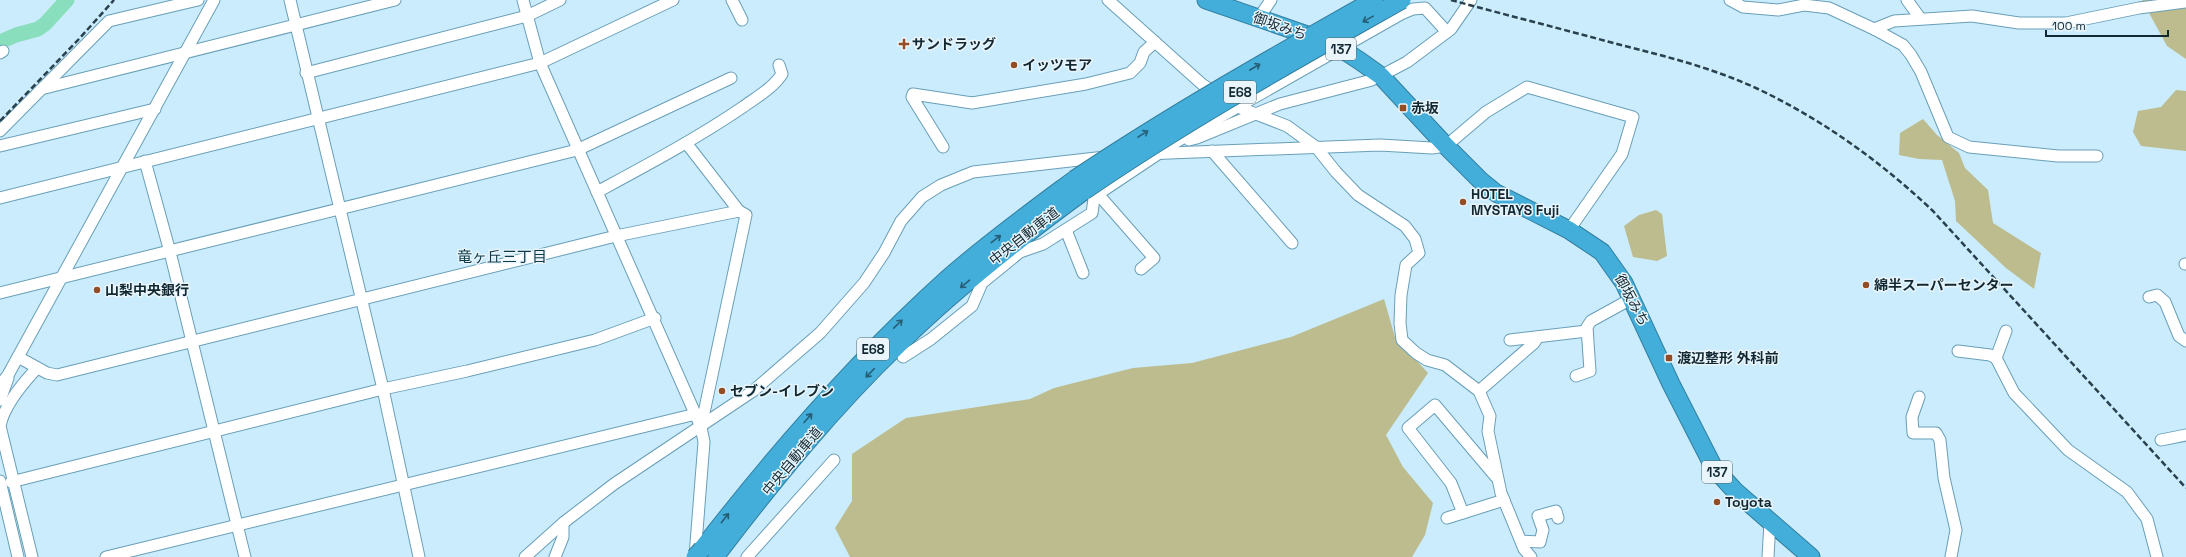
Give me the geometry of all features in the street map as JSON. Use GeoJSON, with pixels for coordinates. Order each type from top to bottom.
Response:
{"type":"FeatureCollection","features":[{"type":"Feature","properties":{"kind":"highway","name":"御坂みち"},"geometry":{"type":"LineString","coordinates":[[1206,0],[1340,48],[1381,76],[1446,146],[1480,180],[1496,193],[1569,230],[1602,252],[1624,282],[1646,327],[1674,391],[1714,468],[1724,481],[1811,557]]}},
{"type":"Feature","properties":{"kind":"highway","name":"中央自動車道"},"geometry":{"type":"LineString","coordinates":[[1086,188],[1141,135],[1201,98],[1374,0]]}},
{"type":"Feature","properties":{"kind":"highway","name":"中央自動車道"},"geometry":{"type":"LineString","coordinates":[[704,554],[754,506],[822,426],[900,343],[994,259],[1086,188],[1149,147],[1222,102],[1402,0]]}},
{"type":"Feature","properties":{"kind":"street"},"geometry":{"type":"LineString","coordinates":[[0,131],[45,88],[109,21],[198,0]]}},
{"type":"Feature","properties":{"kind":"street"},"geometry":{"type":"LineString","coordinates":[[0,385],[8,375],[63,278],[214,0]]}},
{"type":"Feature","properties":{"kind":"street"},"geometry":{"type":"LineString","coordinates":[[290,0],[306,73],[383,389],[419,557]]}},
{"type":"Feature","properties":{"kind":"street"},"geometry":{"type":"LineString","coordinates":[[45,88],[395,0]]}},
{"type":"Feature","properties":{"kind":"street"},"geometry":{"type":"LineString","coordinates":[[523,0],[540,63],[577,150],[655,318],[701,427],[704,442],[704,554]]}},
{"type":"Feature","properties":{"kind":"street"},"geometry":{"type":"LineString","coordinates":[[306,73],[527,16],[560,0]]}},
{"type":"Feature","properties":{"kind":"street"},"geometry":{"type":"LineString","coordinates":[[0,198],[540,63],[673,0]]}},
{"type":"Feature","properties":{"kind":"street"},"geometry":{"type":"LineString","coordinates":[[732,0],[742,20]]}},
{"type":"Feature","properties":{"kind":"street"},"geometry":{"type":"LineString","coordinates":[[1108,0],[1203,85],[1238,107],[1255,115],[1287,126],[1316,147],[1336,172],[1358,195],[1405,226],[1415,240],[1419,253],[1406,265],[1401,295],[1400,323],[1402,340],[1416,353],[1427,360],[1445,365],[1479,391],[1490,416],[1488,431],[1504,500],[1524,549],[1531,557]]}},
{"type":"Feature","properties":{"kind":"street"},"geometry":{"type":"LineString","coordinates":[[1258,19],[1271,0]]}},
{"type":"Feature","properties":{"kind":"street"},"geometry":{"type":"LineString","coordinates":[[1388,72],[1407,62],[1451,29],[1471,0]]}},
{"type":"Feature","properties":{"kind":"street"},"geometry":{"type":"LineString","coordinates":[[1730,0],[1743,7],[1778,10],[1804,5],[1829,8],[1874,29],[1903,45],[1921,72],[1943,128],[1948,137],[1957,143],[1969,147],[2043,154],[2097,156]]}},
{"type":"Feature","properties":{"kind":"street"},"geometry":{"type":"LineString","coordinates":[[1907,0],[1920,18]]}},
{"type":"Feature","properties":{"kind":"street"},"geometry":{"type":"LineString","coordinates":[[1874,29],[1894,21],[1920,18],[1972,16],[2019,22],[2066,22],[2139,8],[2186,2]]}},
{"type":"Feature","properties":{"kind":"street"},"geometry":{"type":"LineString","coordinates":[[1086,188],[1159,152],[1340,48],[1413,9],[1426,8],[1447,32]]}},
{"type":"Feature","properties":{"kind":"street"},"geometry":{"type":"LineString","coordinates":[[943,147],[912,97],[913,94],[972,103],[1086,84],[1130,73],[1140,63],[1144,52],[1155,42]]}},
{"type":"Feature","properties":{"kind":"street"},"geometry":{"type":"LineString","coordinates":[[597,192],[687,144],[773,86],[782,74],[779,65]]}},
{"type":"Feature","properties":{"kind":"street"},"geometry":{"type":"LineString","coordinates":[[0,293],[340,210],[577,150],[731,78]]}},
{"type":"Feature","properties":{"kind":"street"},"geometry":{"type":"LineString","coordinates":[[1176,142],[1197,138],[1280,104],[1372,80]]}},
{"type":"Feature","properties":{"kind":"street"},"geometry":{"type":"LineString","coordinates":[[525,557],[563,523],[614,484],[701,427],[753,390],[820,333],[864,283],[884,253],[901,221],[910,209],[922,197],[941,185],[973,172],[993,168],[1159,152],[1380,145],[1432,148],[1446,146],[1486,112],[1527,87],[1633,117],[1622,154],[1569,230]]}},
{"type":"Feature","properties":{"kind":"street"},"geometry":{"type":"LineString","coordinates":[[0,146],[155,109]]}},
{"type":"Feature","properties":{"kind":"street"},"geometry":{"type":"LineString","coordinates":[[687,144],[739,211],[746,215],[706,411],[701,427]]}},
{"type":"Feature","properties":{"kind":"street"},"geometry":{"type":"LineString","coordinates":[[1212,151],[1292,243]]}},
{"type":"Feature","properties":{"kind":"street"},"geometry":{"type":"LineString","coordinates":[[146,161],[170,252],[245,557]]}},
{"type":"Feature","properties":{"kind":"street"},"geometry":{"type":"LineString","coordinates":[[903,357],[931,339],[972,306],[982,283],[1020,252],[1043,244],[1092,213],[1094,199],[1086,188]]}},
{"type":"Feature","properties":{"kind":"street"},"geometry":{"type":"LineString","coordinates":[[1086,188],[1154,258],[1141,270]]}},
{"type":"Feature","properties":{"kind":"street"},"geometry":{"type":"LineString","coordinates":[[18,357],[52,375],[57,375],[361,301],[616,236],[739,211]]}},
{"type":"Feature","properties":{"kind":"street"},"geometry":{"type":"LineString","coordinates":[[1066,230],[1083,272]]}},
{"type":"Feature","properties":{"kind":"street"},"geometry":{"type":"LineString","coordinates":[[2149,297],[2157,295],[2165,302],[2179,336],[2186,341]]}},
{"type":"Feature","properties":{"kind":"street"},"geometry":{"type":"LineString","coordinates":[[1576,376],[1590,372],[1587,327],[1590,321],[1631,299]]}},
{"type":"Feature","properties":{"kind":"street"},"geometry":{"type":"LineString","coordinates":[[8,481],[215,432],[383,389],[595,340],[655,318]]}},
{"type":"Feature","properties":{"kind":"street"},"geometry":{"type":"LineString","coordinates":[[1510,340],[1587,331]]}},
{"type":"Feature","properties":{"kind":"street"},"geometry":{"type":"LineString","coordinates":[[1996,358],[2006,331]]}},
{"type":"Feature","properties":{"kind":"street"},"geometry":{"type":"LineString","coordinates":[[1479,391],[1534,343],[1538,337]]}},
{"type":"Feature","properties":{"kind":"street"},"geometry":{"type":"LineString","coordinates":[[1958,351],[1990,355],[1996,358],[2014,393],[2068,450],[2127,492],[2148,519],[2157,557]]}},
{"type":"Feature","properties":{"kind":"street"},"geometry":{"type":"LineString","coordinates":[[18,557],[1,434],[2,419],[21,387],[37,368]]}},
{"type":"Feature","properties":{"kind":"street"},"geometry":{"type":"LineString","coordinates":[[0,400],[8,375]]}},
{"type":"Feature","properties":{"kind":"street"},"geometry":{"type":"LineString","coordinates":[[1920,397],[1912,417],[1913,433],[1936,433],[1940,440],[1944,478],[1956,530],[1951,557]]}},
{"type":"Feature","properties":{"kind":"street"},"geometry":{"type":"LineString","coordinates":[[1463,513],[1451,483],[1408,428],[1435,405],[1498,479]]}},
{"type":"Feature","properties":{"kind":"street"},"geometry":{"type":"LineString","coordinates":[[106,557],[404,483],[696,414]]}},
{"type":"Feature","properties":{"kind":"street"},"geometry":{"type":"LineString","coordinates":[[2161,440],[2186,435]]}},
{"type":"Feature","properties":{"kind":"street"},"geometry":{"type":"LineString","coordinates":[[747,557],[834,460]]}},
{"type":"Feature","properties":{"kind":"street"},"geometry":{"type":"LineString","coordinates":[[8,481],[32,557]]}},
{"type":"Feature","properties":{"kind":"street"},"geometry":{"type":"LineString","coordinates":[[1447,518],[1504,500]]}},
{"type":"Feature","properties":{"kind":"street"},"geometry":{"type":"LineString","coordinates":[[1521,541],[1540,542],[1542,530],[1538,516],[1556,512],[1558,518]]}},
{"type":"Feature","properties":{"kind":"street"},"geometry":{"type":"LineString","coordinates":[[1768,557],[1770,522]]}},
{"type":"Feature","properties":{"kind":"street"},"geometry":{"type":"LineString","coordinates":[[555,557],[563,537],[563,523]]}},
{"type":"Feature","properties":{"kind":"green space"},"geometry":{"type":"Polygon","coordinates":[[[2142,0],[2186,0],[2186,59],[2167,46],[2142,0]]]}},
{"type":"Feature","properties":{"kind":"green space"},"geometry":{"type":"Polygon","coordinates":[[[2176,90],[2186,91],[2186,151],[2141,146],[2133,132],[2138,111],[2161,107],[2176,90]]]}},
{"type":"Feature","properties":{"kind":"green space"},"geometry":{"type":"Polygon","coordinates":[[[1923,119],[1937,135],[1959,153],[1965,168],[1988,190],[1993,223],[2041,253],[2034,289],[2006,268],[1956,221],[1955,201],[1942,160],[1919,159],[1899,155],[1900,133],[1923,119]]]}},
{"type":"Feature","properties":{"kind":"green space"},"geometry":{"type":"Polygon","coordinates":[[[1656,210],[1662,214],[1667,256],[1657,261],[1633,257],[1624,226],[1639,215],[1656,210]]]}},
{"type":"Feature","properties":{"kind":"green space"},"geometry":{"type":"Polygon","coordinates":[[[1384,299],[1395,337],[1428,373],[1386,435],[1403,467],[1433,503],[1425,535],[1412,557],[850,557],[835,528],[852,501],[852,454],[906,418],[1030,399],[1054,388],[1133,368],[1192,363],[1291,337],[1384,299]]]}},
{"type":"Feature","properties":{"kind":"waterway"},"geometry":{"type":"LineString","coordinates":[[0,42],[16,35],[38,29],[45,24],[67,0]]}},
{"type":"Feature","properties":{"kind":"railway"},"geometry":{"type":"LineString","coordinates":[[0,121],[79,39],[114,0]]}},
{"type":"Feature","properties":{"kind":"railway"},"geometry":{"type":"LineString","coordinates":[[1451,0],[1689,63],[1758,89],[1828,128],[1892,175],[1933,211],[2186,488]]}},
{"type":"Feature","properties":{"kind":"place","name":"サンドラッグ"},"geometry":{"type":"Point","coordinates":[904,44]}},
{"type":"Feature","properties":{"kind":"place","name":"イッツモア"},"geometry":{"type":"Point","coordinates":[1014,65]}},
{"type":"Feature","properties":{"kind":"place","name":"赤坂"},"geometry":{"type":"Point","coordinates":[1403,108]}},
{"type":"Feature","properties":{"kind":"place","name":"HOTEL MYSTAYS Fuji"},"geometry":{"type":"Point","coordinates":[1463,202]}},
{"type":"Feature","properties":{"kind":"place","name":"綿半スーパーセンター"},"geometry":{"type":"Point","coordinates":[1866,285]}},
{"type":"Feature","properties":{"kind":"place","name":"山梨中央銀行"},"geometry":{"type":"Point","coordinates":[97,290]}},
{"type":"Feature","properties":{"kind":"place","name":"渡辺整形 外科前"},"geometry":{"type":"Point","coordinates":[1669,358]}},
{"type":"Feature","properties":{"kind":"place","name":"セブン-イレブン"},"geometry":{"type":"Point","coordinates":[722,391]}},
{"type":"Feature","properties":{"kind":"place","name":"Toyota"},"geometry":{"type":"Point","coordinates":[1717,502]}},
{"type":"Feature","properties":{"kind":"district","name":"竜ヶ丘三丁目"},"geometry":{"type":"Point","coordinates":[502,257]}}]}
